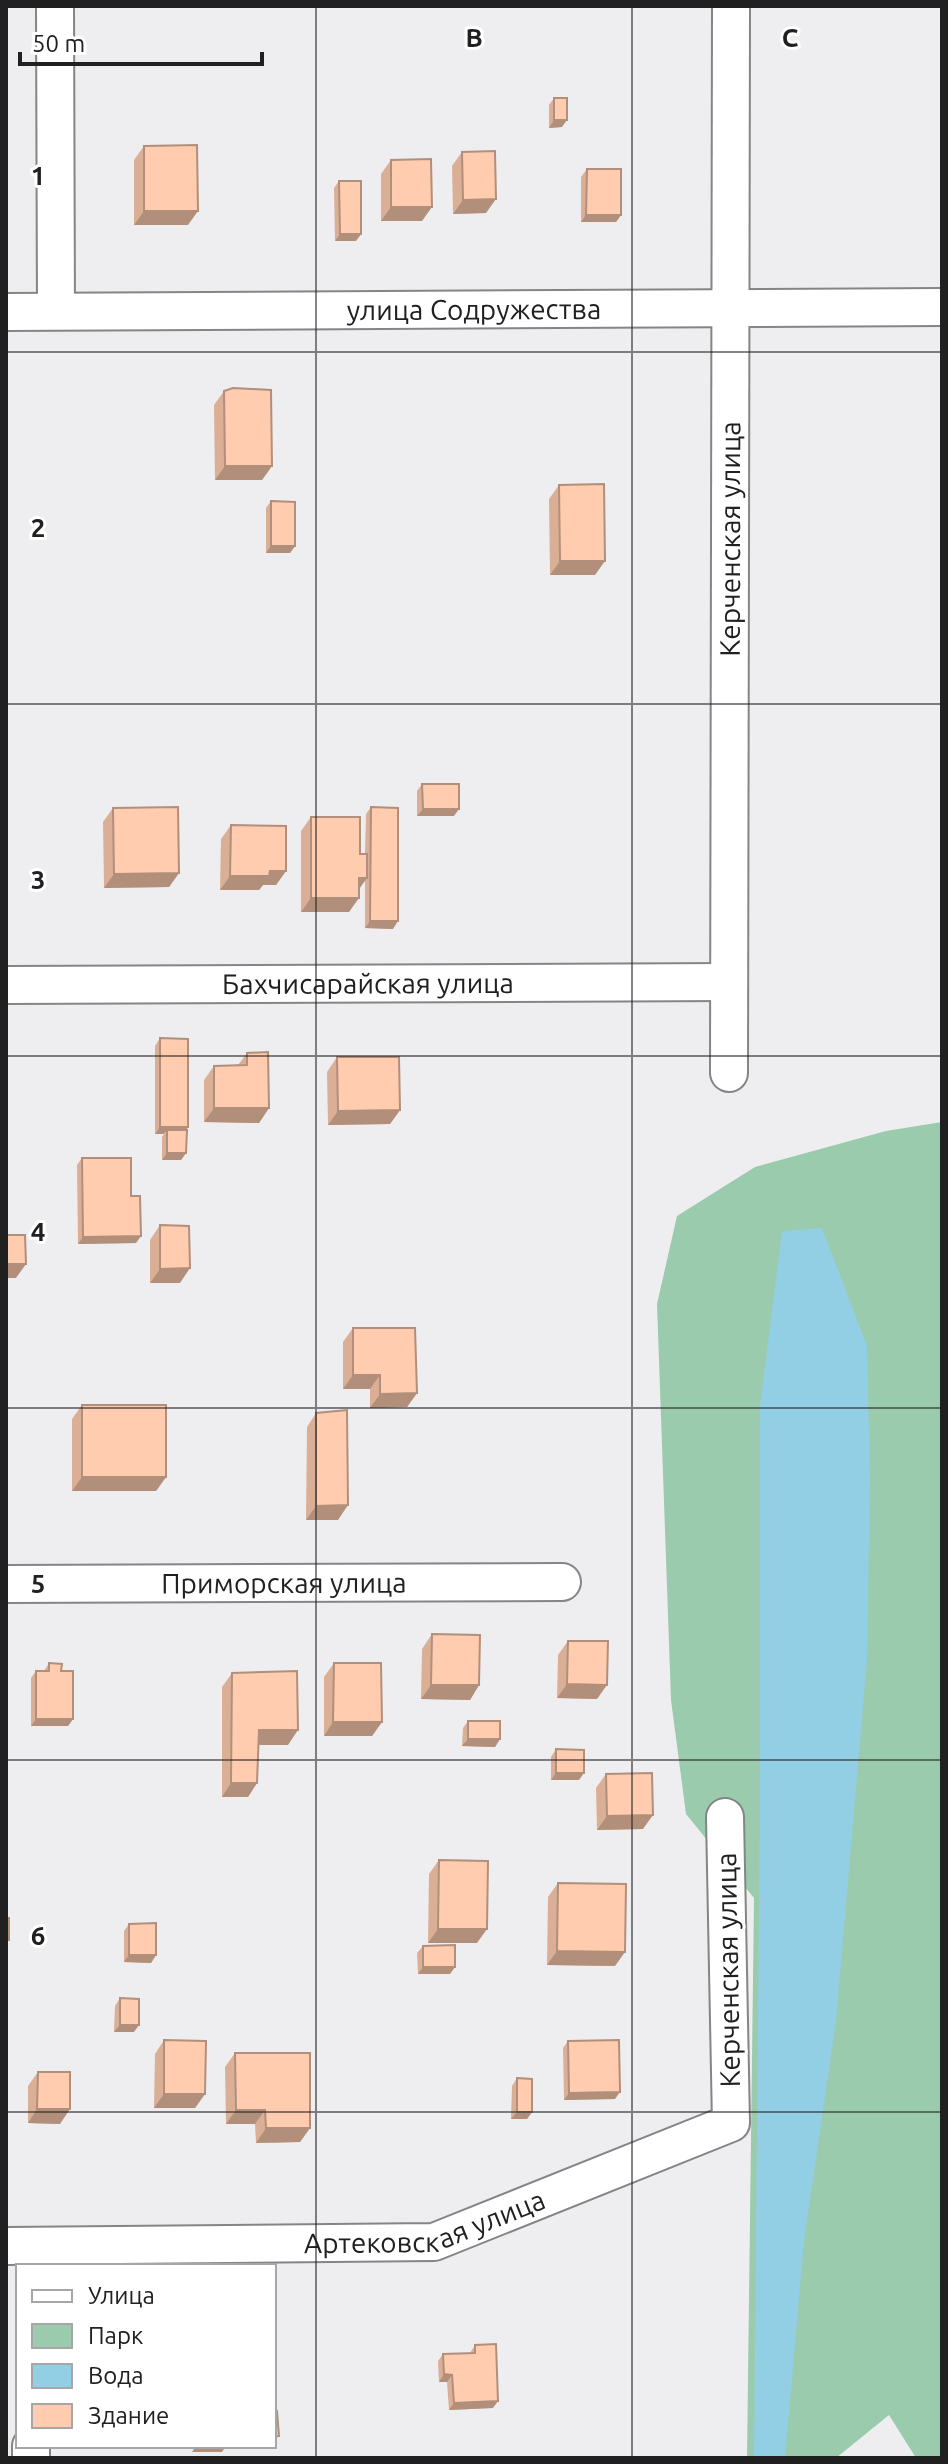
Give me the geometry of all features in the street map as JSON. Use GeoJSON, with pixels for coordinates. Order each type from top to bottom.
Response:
{"type":"FeatureCollection","features":[{"type":"Feature","properties":{"kind":"street"},"geometry":{"type":"LineString","coordinates":[[55,6],[56,311]]}},
{"type":"Feature","properties":{"kind":"street","name":"Керченская улица"},"geometry":{"type":"LineString","coordinates":[[729,1073],[731,6]]}},
{"type":"Feature","properties":{"kind":"street","name":"улица Содружества"},"geometry":{"type":"LineString","coordinates":[[6,312],[942,307]]}},
{"type":"Feature","properties":{"kind":"street","name":"Бахчисарайская улица"},"geometry":{"type":"LineString","coordinates":[[6,985],[729,982]]}},
{"type":"Feature","properties":{"kind":"street","name":"Приморская улица"},"geometry":{"type":"LineString","coordinates":[[6,1584],[562,1582]]}},
{"type":"Feature","properties":{"kind":"street","name":"Керченская улица"},"geometry":{"type":"LineString","coordinates":[[725,1817],[731,2123]]}},
{"type":"Feature","properties":{"kind":"street","name":"Артековская улица"},"geometry":{"type":"LineString","coordinates":[[24,2253],[434,2242],[731,2123]]}},
{"type":"Feature","properties":{"kind":"green space"},"geometry":{"type":"Polygon","coordinates":[[[942,1122],[942,2458],[916,2458],[889,2415],[836,2458],[747,2458],[754,1898],[686,1814],[671,1700],[657,1304],[677,1216],[755,1167],[886,1131],[942,1122]]]}},
{"type":"Feature","properties":{"kind":"water"},"geometry":{"type":"Polygon","coordinates":[[[822,1228],[867,1346],[870,1477],[867,1660],[836,2021],[804,2241],[785,2458],[754,2458],[760,1406],[782,1231],[822,1228]]]}},
{"type":"Feature","properties":{"kind":"building"},"geometry":{"type":"Polygon","coordinates":[[[554,98],[567,98],[567,120],[554,120],[554,98]]]}},
{"type":"Feature","properties":{"kind":"building"},"geometry":{"type":"Polygon","coordinates":[[[197,145],[198,211],[144,211],[144,146],[197,145]]]}},
{"type":"Feature","properties":{"kind":"building"},"geometry":{"type":"Polygon","coordinates":[[[495,151],[496,199],[463,200],[462,152],[495,151]]]}},
{"type":"Feature","properties":{"kind":"building"},"geometry":{"type":"Polygon","coordinates":[[[431,159],[432,207],[391,207],[391,160],[431,159]]]}},
{"type":"Feature","properties":{"kind":"building"},"geometry":{"type":"Polygon","coordinates":[[[587,169],[621,169],[621,215],[586,215],[587,169]]]}},
{"type":"Feature","properties":{"kind":"building"},"geometry":{"type":"Polygon","coordinates":[[[339,181],[361,181],[361,234],[340,234],[339,181]]]}},
{"type":"Feature","properties":{"kind":"building"},"geometry":{"type":"Polygon","coordinates":[[[233,388],[271,390],[272,466],[225,466],[224,391],[233,388]]]}},
{"type":"Feature","properties":{"kind":"building"},"geometry":{"type":"Polygon","coordinates":[[[604,484],[605,561],[560,561],[559,485],[604,484]]]}},
{"type":"Feature","properties":{"kind":"building"},"geometry":{"type":"Polygon","coordinates":[[[271,501],[295,502],[295,546],[271,546],[271,501]]]}},
{"type":"Feature","properties":{"kind":"building"},"geometry":{"type":"Polygon","coordinates":[[[422,784],[459,784],[459,809],[423,809],[422,784]]]}},
{"type":"Feature","properties":{"kind":"building"},"geometry":{"type":"Polygon","coordinates":[[[178,807],[179,873],[114,874],[113,808],[178,807]]]}},
{"type":"Feature","properties":{"kind":"building"},"geometry":{"type":"Polygon","coordinates":[[[371,807],[398,808],[398,921],[370,921],[371,807]]]}},
{"type":"Feature","properties":{"kind":"building"},"geometry":{"type":"Polygon","coordinates":[[[311,817],[360,817],[360,854],[367,854],[367,878],[359,878],[359,898],[311,898],[311,817]]]}},
{"type":"Feature","properties":{"kind":"building"},"geometry":{"type":"Polygon","coordinates":[[[231,825],[286,826],[286,871],[270,871],[269,876],[230,876],[231,825]]]}},
{"type":"Feature","properties":{"kind":"building"},"geometry":{"type":"Polygon","coordinates":[[[160,1038],[188,1039],[188,1127],[160,1127],[160,1038]]]}},
{"type":"Feature","properties":{"kind":"building"},"geometry":{"type":"Polygon","coordinates":[[[268,1052],[269,1108],[214,1108],[214,1066],[247,1065],[247,1053],[268,1052]]]}},
{"type":"Feature","properties":{"kind":"building"},"geometry":{"type":"Polygon","coordinates":[[[337,1057],[399,1057],[400,1110],[338,1111],[337,1057]]]}},
{"type":"Feature","properties":{"kind":"building"},"geometry":{"type":"Polygon","coordinates":[[[167,1130],[187,1130],[186,1153],[167,1153],[167,1130]]]}},
{"type":"Feature","properties":{"kind":"building"},"geometry":{"type":"Polygon","coordinates":[[[82,1158],[131,1158],[131,1196],[140,1196],[141,1236],[83,1237],[82,1158]]]}},
{"type":"Feature","properties":{"kind":"building"},"geometry":{"type":"Polygon","coordinates":[[[160,1225],[189,1226],[190,1268],[160,1269],[160,1225]]]}},
{"type":"Feature","properties":{"kind":"building"},"geometry":{"type":"Polygon","coordinates":[[[6,1235],[25,1235],[26,1264],[6,1264],[6,1235]]]}},
{"type":"Feature","properties":{"kind":"building"},"geometry":{"type":"Polygon","coordinates":[[[353,1328],[415,1328],[417,1393],[380,1394],[380,1375],[353,1375],[353,1328]]]}},
{"type":"Feature","properties":{"kind":"building"},"geometry":{"type":"Polygon","coordinates":[[[82,1405],[166,1405],[166,1477],[82,1477],[82,1405]]]}},
{"type":"Feature","properties":{"kind":"building"},"geometry":{"type":"Polygon","coordinates":[[[347,1410],[348,1505],[316,1506],[316,1413],[347,1410]]]}},
{"type":"Feature","properties":{"kind":"building"},"geometry":{"type":"Polygon","coordinates":[[[432,1634],[480,1635],[479,1685],[431,1685],[432,1634]]]}},
{"type":"Feature","properties":{"kind":"building"},"geometry":{"type":"Polygon","coordinates":[[[568,1641],[608,1641],[607,1685],[567,1684],[568,1641]]]}},
{"type":"Feature","properties":{"kind":"building"},"geometry":{"type":"Polygon","coordinates":[[[49,1663],[62,1664],[61,1671],[73,1671],[73,1719],[36,1719],[36,1671],[49,1671],[49,1663]]]}},
{"type":"Feature","properties":{"kind":"building"},"geometry":{"type":"Polygon","coordinates":[[[334,1663],[381,1663],[382,1722],[333,1722],[334,1663]]]}},
{"type":"Feature","properties":{"kind":"building"},"geometry":{"type":"Polygon","coordinates":[[[297,1671],[298,1730],[259,1730],[257,1783],[231,1783],[232,1673],[297,1671]]]}},
{"type":"Feature","properties":{"kind":"building"},"geometry":{"type":"Polygon","coordinates":[[[468,1721],[500,1721],[500,1739],[468,1739],[468,1721]]]}},
{"type":"Feature","properties":{"kind":"building"},"geometry":{"type":"Polygon","coordinates":[[[556,1749],[584,1750],[584,1773],[556,1773],[556,1749]]]}},
{"type":"Feature","properties":{"kind":"building"},"geometry":{"type":"Polygon","coordinates":[[[652,1773],[653,1815],[607,1816],[606,1774],[652,1773]]]}},
{"type":"Feature","properties":{"kind":"building"},"geometry":{"type":"Polygon","coordinates":[[[439,1860],[488,1861],[487,1929],[438,1929],[439,1860]]]}},
{"type":"Feature","properties":{"kind":"building"},"geometry":{"type":"Polygon","coordinates":[[[558,1883],[626,1884],[625,1952],[557,1951],[558,1883]]]}},
{"type":"Feature","properties":{"kind":"building"},"geometry":{"type":"Polygon","coordinates":[[[6,1918],[9,1918],[9,1940],[6,1940],[6,1918]]]}},
{"type":"Feature","properties":{"kind":"building"},"geometry":{"type":"Polygon","coordinates":[[[156,1923],[156,1955],[129,1955],[129,1924],[156,1923]]]}},
{"type":"Feature","properties":{"kind":"building"},"geometry":{"type":"Polygon","coordinates":[[[455,1945],[455,1967],[423,1967],[423,1946],[455,1945]]]}},
{"type":"Feature","properties":{"kind":"building"},"geometry":{"type":"Polygon","coordinates":[[[120,1998],[139,1999],[139,2025],[120,2025],[120,1998]]]}},
{"type":"Feature","properties":{"kind":"building"},"geometry":{"type":"Polygon","coordinates":[[[164,2040],[206,2041],[205,2094],[164,2094],[164,2040]]]}},
{"type":"Feature","properties":{"kind":"building"},"geometry":{"type":"Polygon","coordinates":[[[619,2040],[620,2092],[569,2093],[568,2041],[619,2040]]]}},
{"type":"Feature","properties":{"kind":"building"},"geometry":{"type":"Polygon","coordinates":[[[235,2053],[310,2053],[310,2128],[266,2128],[265,2110],[236,2110],[235,2053]]]}},
{"type":"Feature","properties":{"kind":"building"},"geometry":{"type":"Polygon","coordinates":[[[38,2072],[70,2072],[70,2109],[37,2109],[38,2072]]]}},
{"type":"Feature","properties":{"kind":"building"},"geometry":{"type":"Polygon","coordinates":[[[517,2078],[532,2079],[532,2112],[517,2112],[517,2078]]]}},
{"type":"Feature","properties":{"kind":"building"},"geometry":{"type":"Polygon","coordinates":[[[496,2344],[498,2401],[454,2403],[452,2375],[444,2374],[443,2354],[475,2353],[475,2345],[496,2344]]]}},
{"type":"Feature","properties":{"kind":"building"},"geometry":{"type":"Polygon","coordinates":[[[276,2411],[279,2436],[276,2437],[276,2411]]]}}]}
